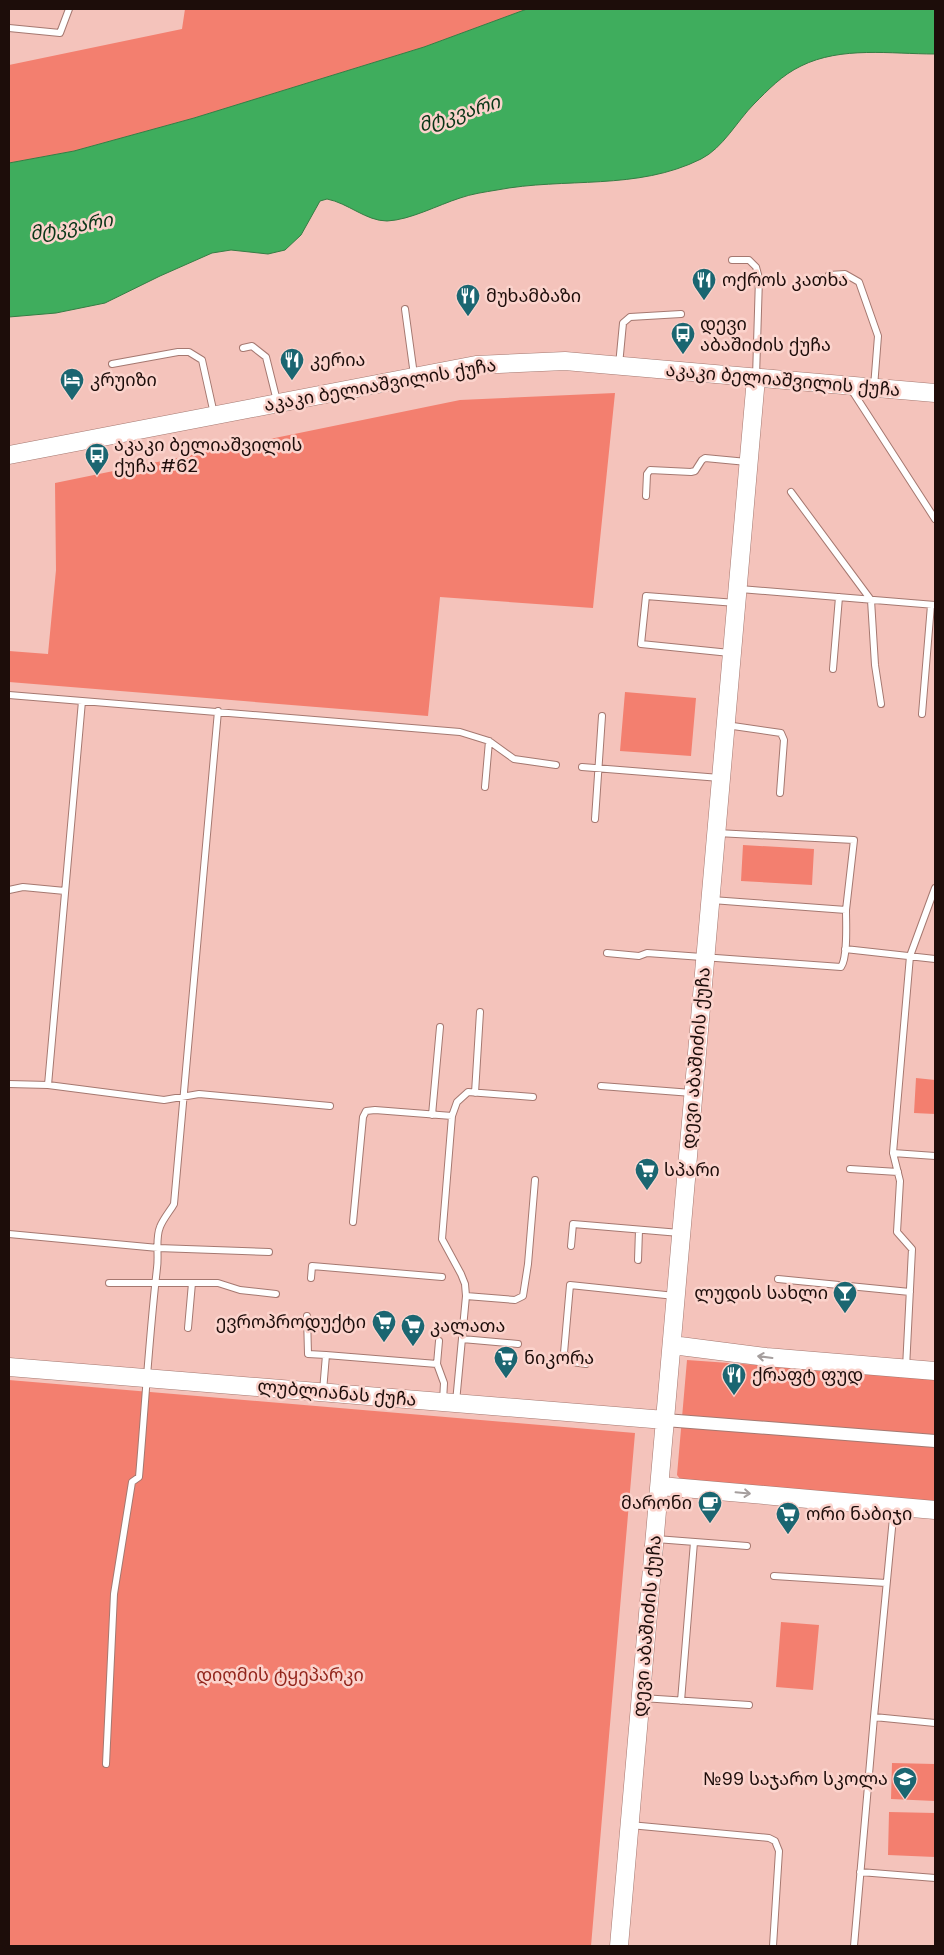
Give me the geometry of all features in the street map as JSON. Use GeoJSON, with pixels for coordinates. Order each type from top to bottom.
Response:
{"type":"FeatureCollection","features":[{"type":"Feature","properties":{"kind":"street","name":"აკაკი ბელიაშვილის ქუჩა"},"geometry":{"type":"LineString","coordinates":[[9,455],[476,365],[565,361],[935,393]]}},
{"type":"Feature","properties":{"kind":"street","name":"დევი აბაშიძის ქუჩა"},"geometry":{"type":"LineString","coordinates":[[619,1946],[756,378]]}},
{"type":"Feature","properties":{"kind":"street"},"geometry":{"type":"LineString","coordinates":[[672,1345],[766,1357],[935,1371]]}},
{"type":"Feature","properties":{"kind":"street","name":"ლუბლიანას ქუჩა"},"geometry":{"type":"LineString","coordinates":[[9,1367],[665,1420]]}},
{"type":"Feature","properties":{"kind":"street"},"geometry":{"type":"LineString","coordinates":[[665,1420],[935,1441]]}},
{"type":"Feature","properties":{"kind":"street"},"geometry":{"type":"LineString","coordinates":[[660,1486],[935,1510]]}},
{"type":"Feature","properties":{"kind":"lane"},"geometry":{"type":"LineString","coordinates":[[9,28],[60,33],[70,9]]}},
{"type":"Feature","properties":{"kind":"lane"},"geometry":{"type":"LineString","coordinates":[[732,260],[749,260],[756,267],[759,278],[756,378]]}},
{"type":"Feature","properties":{"kind":"lane"},"geometry":{"type":"LineString","coordinates":[[829,275],[845,274],[859,282],[878,336],[874,388]]}},
{"type":"Feature","properties":{"kind":"lane"},"geometry":{"type":"LineString","coordinates":[[404,309],[415,376]]}},
{"type":"Feature","properties":{"kind":"lane"},"geometry":{"type":"LineString","coordinates":[[619,366],[624,323],[630,317],[681,314]]}},
{"type":"Feature","properties":{"kind":"lane"},"geometry":{"type":"LineString","coordinates":[[243,348],[252,346],[266,357],[277,403]]}},
{"type":"Feature","properties":{"kind":"lane"},"geometry":{"type":"LineString","coordinates":[[112,364],[168,353],[189,352],[202,360],[214,415]]}},
{"type":"Feature","properties":{"kind":"lane"},"geometry":{"type":"LineString","coordinates":[[849,386],[935,520]]}},
{"type":"Feature","properties":{"kind":"lane"},"geometry":{"type":"LineString","coordinates":[[646,496],[647,474],[650,470],[691,472],[695,471],[705,458],[748,462]]}},
{"type":"Feature","properties":{"kind":"lane"},"geometry":{"type":"LineString","coordinates":[[791,492],[872,600],[875,665],[881,704]]}},
{"type":"Feature","properties":{"kind":"lane"},"geometry":{"type":"LineString","coordinates":[[731,653],[641,644],[646,596],[839,597],[933,605],[922,714]]}},
{"type":"Feature","properties":{"kind":"lane"},"geometry":{"type":"LineString","coordinates":[[833,669],[839,597]]}},
{"type":"Feature","properties":{"kind":"lane"},"geometry":{"type":"LineString","coordinates":[[9,695],[460,732],[489,741],[514,759],[556,765]]}},
{"type":"Feature","properties":{"kind":"lane"},"geometry":{"type":"LineString","coordinates":[[48,1085],[82,700]]}},
{"type":"Feature","properties":{"kind":"lane"},"geometry":{"type":"LineString","coordinates":[[106,1764],[114,1594],[132,1482],[139,1477],[148,1378],[150,1327],[156,1283],[157,1237],[160,1226],[174,1204],[218,711]]}},
{"type":"Feature","properties":{"kind":"lane"},"geometry":{"type":"LineString","coordinates":[[595,819],[602,716]]}},
{"type":"Feature","properties":{"kind":"lane"},"geometry":{"type":"LineString","coordinates":[[725,724],[781,732],[784,740],[780,793]]}},
{"type":"Feature","properties":{"kind":"lane"},"geometry":{"type":"LineString","coordinates":[[485,787],[489,741]]}},
{"type":"Feature","properties":{"kind":"lane"},"geometry":{"type":"LineString","coordinates":[[582,767],[720,778]]}},
{"type":"Feature","properties":{"kind":"lane"},"geometry":{"type":"LineString","coordinates":[[607,953],[639,956],[647,953],[841,967],[844,964],[846,910],[854,840],[715,833]]}},
{"type":"Feature","properties":{"kind":"lane"},"geometry":{"type":"LineString","coordinates":[[9,890],[23,887],[65,892]]}},
{"type":"Feature","properties":{"kind":"lane"},"geometry":{"type":"LineString","coordinates":[[906,1369],[912,1249],[897,1232],[900,1181],[894,1153],[910,956],[935,888]]}},
{"type":"Feature","properties":{"kind":"lane"},"geometry":{"type":"LineString","coordinates":[[710,900],[846,910]]}},
{"type":"Feature","properties":{"kind":"lane"},"geometry":{"type":"LineString","coordinates":[[845,949],[935,959]]}},
{"type":"Feature","properties":{"kind":"lane"},"geometry":{"type":"LineString","coordinates":[[475,1093],[480,1012]]}},
{"type":"Feature","properties":{"kind":"lane"},"geometry":{"type":"LineString","coordinates":[[432,1115],[440,1028]]}},
{"type":"Feature","properties":{"kind":"lane"},"geometry":{"type":"LineString","coordinates":[[9,1084],[48,1085],[164,1100],[199,1094],[330,1106]]}},
{"type":"Feature","properties":{"kind":"lane"},"geometry":{"type":"LineString","coordinates":[[601,1086],[693,1093]]}},
{"type":"Feature","properties":{"kind":"lane"},"geometry":{"type":"LineString","coordinates":[[449,1402],[462,1340],[466,1296],[465,1284],[461,1274],[442,1239],[452,1116],[457,1102],[468,1092],[533,1097]]}},
{"type":"Feature","properties":{"kind":"lane"},"geometry":{"type":"LineString","coordinates":[[353,1222],[363,1117],[366,1112],[375,1110],[452,1116]]}},
{"type":"Feature","properties":{"kind":"lane"},"geometry":{"type":"LineString","coordinates":[[894,1153],[935,1156]]}},
{"type":"Feature","properties":{"kind":"lane"},"geometry":{"type":"LineString","coordinates":[[850,1169],[898,1172]]}},
{"type":"Feature","properties":{"kind":"lane"},"geometry":{"type":"LineString","coordinates":[[466,1296],[515,1300],[523,1296],[528,1264],[535,1180]]}},
{"type":"Feature","properties":{"kind":"lane"},"geometry":{"type":"LineString","coordinates":[[572,1246],[573,1224],[682,1234]]}},
{"type":"Feature","properties":{"kind":"lane"},"geometry":{"type":"LineString","coordinates":[[638,1260],[639,1230]]}},
{"type":"Feature","properties":{"kind":"lane"},"geometry":{"type":"LineString","coordinates":[[9,1234],[158,1248],[269,1252]]}},
{"type":"Feature","properties":{"kind":"lane"},"geometry":{"type":"LineString","coordinates":[[311,1278],[312,1266],[442,1277]]}},
{"type":"Feature","properties":{"kind":"lane"},"geometry":{"type":"LineString","coordinates":[[778,1279],[910,1292]]}},
{"type":"Feature","properties":{"kind":"lane"},"geometry":{"type":"LineString","coordinates":[[109,1283],[218,1283],[240,1290],[276,1294]]}},
{"type":"Feature","properties":{"kind":"lane"},"geometry":{"type":"LineString","coordinates":[[188,1328],[192,1283]]}},
{"type":"Feature","properties":{"kind":"lane"},"geometry":{"type":"LineString","coordinates":[[586,1364],[572,1362],[564,1353],[570,1285],[676,1296]]}},
{"type":"Feature","properties":{"kind":"lane"},"geometry":{"type":"LineString","coordinates":[[307,1316],[308,1354],[437,1364]]}},
{"type":"Feature","properties":{"kind":"lane"},"geometry":{"type":"LineString","coordinates":[[462,1340],[518,1344]]}},
{"type":"Feature","properties":{"kind":"lane"},"geometry":{"type":"LineString","coordinates":[[439,1341],[437,1364],[449,1402]]}},
{"type":"Feature","properties":{"kind":"lane"},"geometry":{"type":"LineString","coordinates":[[323,1393],[326,1355]]}},
{"type":"Feature","properties":{"kind":"lane"},"geometry":{"type":"LineString","coordinates":[[854,1946],[894,1507]]}},
{"type":"Feature","properties":{"kind":"lane"},"geometry":{"type":"LineString","coordinates":[[655,1539],[747,1546]]}},
{"type":"Feature","properties":{"kind":"lane"},"geometry":{"type":"LineString","coordinates":[[680,1701],[694,1542]]}},
{"type":"Feature","properties":{"kind":"lane"},"geometry":{"type":"LineString","coordinates":[[774,1576],[886,1583]]}},
{"type":"Feature","properties":{"kind":"lane"},"geometry":{"type":"LineString","coordinates":[[640,1698],[749,1705]]}},
{"type":"Feature","properties":{"kind":"lane"},"geometry":{"type":"LineString","coordinates":[[874,1717],[935,1722]]}},
{"type":"Feature","properties":{"kind":"lane"},"geometry":{"type":"LineString","coordinates":[[629,1825],[769,1838],[776,1841],[779,1851],[773,1946]]}},
{"type":"Feature","properties":{"kind":"lane"},"geometry":{"type":"LineString","coordinates":[[860,1872],[935,1878]]}},
{"type":"Feature","properties":{"kind":"green space"},"geometry":{"type":"Polygon","coordinates":[[[185,9],[527,9],[424,47],[194,118],[74,151],[9,163],[9,65],[182,29],[185,9]]]}},
{"type":"Feature","properties":{"kind":"green space"},"geometry":{"type":"Polygon","coordinates":[[[615,393],[593,608],[440,597],[428,716],[9,682],[9,651],[48,654],[56,570],[55,483],[460,400],[615,393]]]}},
{"type":"Feature","properties":{"kind":"green space"},"geometry":{"type":"Polygon","coordinates":[[[625,692],[696,698],[691,756],[620,751],[625,692]]]}},
{"type":"Feature","properties":{"kind":"green space"},"geometry":{"type":"Polygon","coordinates":[[[743,845],[814,849],[812,885],[741,881],[743,845]]]}},
{"type":"Feature","properties":{"kind":"green space"},"geometry":{"type":"Polygon","coordinates":[[[916,1078],[935,1080],[935,1114],[914,1113],[916,1078]]]}},
{"type":"Feature","properties":{"kind":"green space"},"geometry":{"type":"Polygon","coordinates":[[[687,1360],[935,1378],[935,1502],[680,1479],[677,1475],[687,1360]]]}},
{"type":"Feature","properties":{"kind":"green space","name":"დიღმის ტყეპარკი"},"geometry":{"type":"Polygon","coordinates":[[[9,1380],[635,1433],[591,1946],[9,1946],[9,1380]]]}},
{"type":"Feature","properties":{"kind":"green space"},"geometry":{"type":"Polygon","coordinates":[[[781,1622],[819,1625],[813,1690],[776,1687],[781,1622]]]}},
{"type":"Feature","properties":{"kind":"green space"},"geometry":{"type":"Polygon","coordinates":[[[892,1763],[935,1764],[935,1801],[891,1799],[892,1763]]]}},
{"type":"Feature","properties":{"kind":"green space"},"geometry":{"type":"Polygon","coordinates":[[[889,1812],[935,1813],[935,1857],[888,1855],[889,1812]]]}},
{"type":"Feature","properties":{"kind":"water","name":"მტკვარი"},"geometry":{"type":"Polygon","coordinates":[[[527,9],[935,9],[935,54],[849,53],[816,60],[801,66],[781,78],[765,93],[709,154],[677,169],[652,176],[600,182],[523,186],[483,192],[451,201],[405,218],[387,221],[372,218],[327,199],[320,201],[301,235],[285,250],[268,254],[231,250],[212,253],[105,303],[56,313],[9,317],[9,163],[74,151],[194,118],[424,47],[527,9]]]}},
{"type":"Feature","properties":{"kind":"place","name":"ოქროს კათხა"},"geometry":{"type":"Point","coordinates":[704,301]}},
{"type":"Feature","properties":{"kind":"place","name":"მუხამბაზი"},"geometry":{"type":"Point","coordinates":[468,317]}},
{"type":"Feature","properties":{"kind":"place","name":"დევი აბაშიძის ქუჩა"},"geometry":{"type":"Point","coordinates":[683,355]}},
{"type":"Feature","properties":{"kind":"place","name":"კერია"},"geometry":{"type":"Point","coordinates":[292,381]}},
{"type":"Feature","properties":{"kind":"place","name":"კრუიზი"},"geometry":{"type":"Point","coordinates":[72,401]}},
{"type":"Feature","properties":{"kind":"place","name":"აკაკი ბელიაშვილის ქუჩა #62"},"geometry":{"type":"Point","coordinates":[97,476]}},
{"type":"Feature","properties":{"kind":"place","name":"სპარი"},"geometry":{"type":"Point","coordinates":[647,1191]}},
{"type":"Feature","properties":{"kind":"place","name":"ლუდის სახლი"},"geometry":{"type":"Point","coordinates":[845,1314]}},
{"type":"Feature","properties":{"kind":"place","name":"ევროპროდუქტი"},"geometry":{"type":"Point","coordinates":[384,1343]}},
{"type":"Feature","properties":{"kind":"place","name":"კალათა"},"geometry":{"type":"Point","coordinates":[413,1347]}},
{"type":"Feature","properties":{"kind":"place","name":"ნიკორა"},"geometry":{"type":"Point","coordinates":[506,1379]}},
{"type":"Feature","properties":{"kind":"place","name":"ქრაფტ ფუდ"},"geometry":{"type":"Point","coordinates":[734,1396]}},
{"type":"Feature","properties":{"kind":"place","name":"მარონი"},"geometry":{"type":"Point","coordinates":[710,1524]}},
{"type":"Feature","properties":{"kind":"place","name":"ორი ნაბიჯი"},"geometry":{"type":"Point","coordinates":[788,1535]}},
{"type":"Feature","properties":{"kind":"place","name":"№99 საჯარო სკოლა"},"geometry":{"type":"Point","coordinates":[905,1800]}}]}
